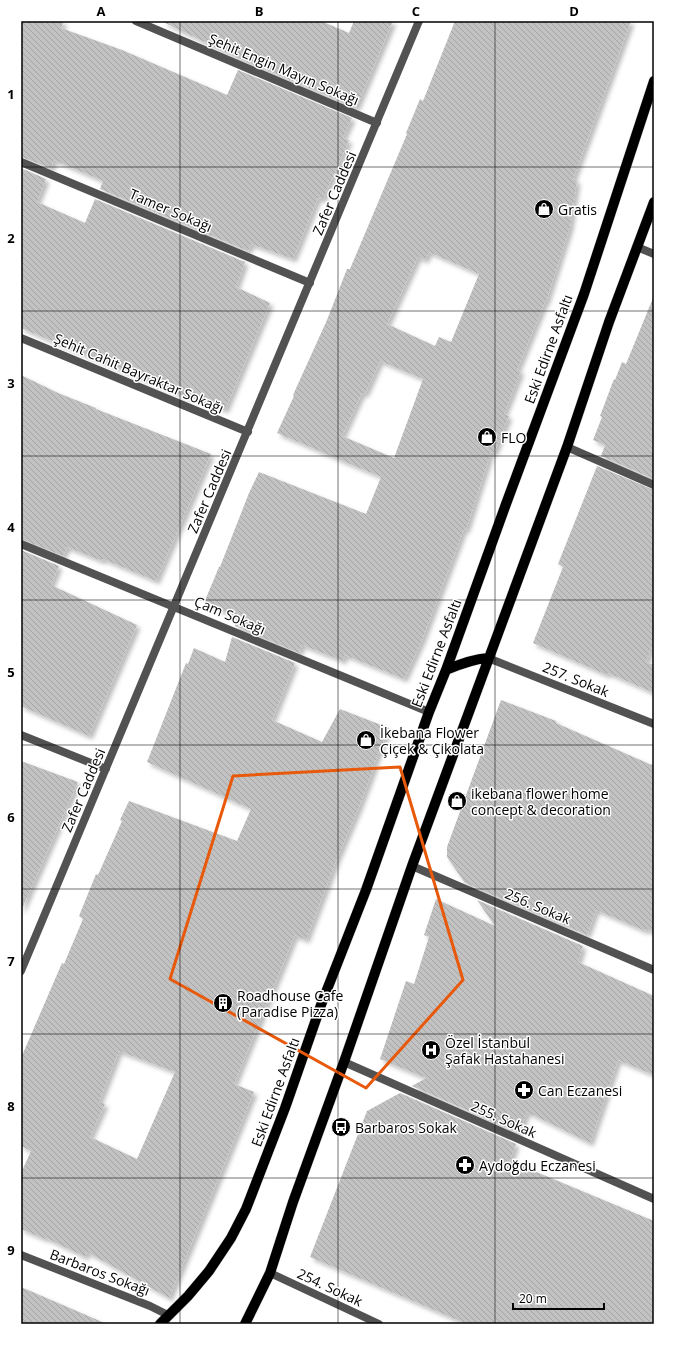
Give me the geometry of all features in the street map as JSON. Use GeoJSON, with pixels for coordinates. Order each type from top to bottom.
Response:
{"type":"FeatureCollection","features":[{"type":"Feature","properties":{"kind":"main road","name":"Eski Edirne Asfaltı"},"geometry":{"type":"LineString","coordinates":[[160,1324],[171,1320],[188,1296],[209,1271],[231,1238],[246,1209],[285,1108],[321,1005],[366,890],[429,712],[446,670],[584,294],[654,81]]}},
{"type":"Feature","properties":{"kind":"main road"},"geometry":{"type":"LineString","coordinates":[[245,1324],[270,1273],[293,1202],[344,1062],[412,866],[567,447],[609,322],[654,202]]}},
{"type":"Feature","properties":{"kind":"main road"},"geometry":{"type":"LineString","coordinates":[[446,670],[461,663],[488,658]]}},
{"type":"Feature","properties":{"kind":"street","name":"Şehit Engin Mayın Sokağı"},"geometry":{"type":"LineString","coordinates":[[136,21],[377,123]]}},
{"type":"Feature","properties":{"kind":"street","name":"Zafer Caddesi"},"geometry":{"type":"LineString","coordinates":[[21,971],[419,21]]}},
{"type":"Feature","properties":{"kind":"street","name":"Tamer Sokağı"},"geometry":{"type":"LineString","coordinates":[[21,162],[310,283]]}},
{"type":"Feature","properties":{"kind":"street"},"geometry":{"type":"LineString","coordinates":[[637,247],[654,254]]}},
{"type":"Feature","properties":{"kind":"street","name":"Şehit Cahit Bayraktar Sokağı"},"geometry":{"type":"LineString","coordinates":[[21,338],[248,432]]}},
{"type":"Feature","properties":{"kind":"street"},"geometry":{"type":"LineString","coordinates":[[567,447],[654,485]]}},
{"type":"Feature","properties":{"kind":"street","name":"Çam Sokağı"},"geometry":{"type":"LineString","coordinates":[[21,544],[175,606],[429,712]]}},
{"type":"Feature","properties":{"kind":"street","name":"257. Sokak"},"geometry":{"type":"LineString","coordinates":[[488,658],[654,724]]}},
{"type":"Feature","properties":{"kind":"street"},"geometry":{"type":"LineString","coordinates":[[21,735],[106,769]]}},
{"type":"Feature","properties":{"kind":"street","name":"256. Sokak"},"geometry":{"type":"LineString","coordinates":[[412,866],[654,970]]}},
{"type":"Feature","properties":{"kind":"street","name":"255. Sokak"},"geometry":{"type":"LineString","coordinates":[[344,1062],[654,1199]]}},
{"type":"Feature","properties":{"kind":"street","name":"Barbaros Sokağı"},"geometry":{"type":"LineString","coordinates":[[21,1255],[150,1306],[171,1320]]}},
{"type":"Feature","properties":{"kind":"street","name":"254. Sokak"},"geometry":{"type":"LineString","coordinates":[[270,1273],[379,1324]]}},
{"type":"Feature","properties":{"kind":"highlighted area"},"geometry":{"type":"Polygon","coordinates":[[[400,767],[463,980],[366,1088],[170,979],[233,776],[400,767]]]}},
{"type":"Feature","properties":{"kind":"building"},"geometry":{"type":"Polygon","coordinates":[[[21,21],[64,21],[61,28],[122,50],[227,95],[238,70],[352,118],[343,138],[349,140],[323,199],[318,198],[293,259],[251,244],[248,251],[100,189],[103,181],[54,160],[51,168],[21,157],[21,21]]]}},
{"type":"Feature","properties":{"kind":"building"},"geometry":{"type":"Polygon","coordinates":[[[161,21],[321,21],[349,33],[354,21],[393,21],[356,108],[238,58],[161,21]]]}},
{"type":"Feature","properties":{"kind":"building"},"geometry":{"type":"Polygon","coordinates":[[[455,21],[631,21],[573,179],[577,181],[570,227],[546,302],[517,370],[521,371],[504,414],[509,416],[494,453],[491,452],[466,530],[464,529],[422,640],[404,679],[345,655],[343,661],[302,645],[299,653],[235,626],[237,617],[204,603],[259,472],[366,514],[381,477],[277,433],[327,320],[347,269],[350,269],[407,134],[406,133],[420,99],[423,101],[455,21]],[[429,252],[425,260],[418,257],[387,324],[435,346],[439,337],[451,342],[479,274],[429,252]],[[380,361],[365,394],[362,393],[342,436],[394,458],[423,379],[380,361]]]}},
{"type":"Feature","properties":{"kind":"building"},"geometry":{"type":"Polygon","coordinates":[[[21,168],[46,179],[37,202],[85,223],[95,199],[245,262],[236,287],[270,303],[225,410],[190,395],[188,398],[21,328],[21,168]]]}},
{"type":"Feature","properties":{"kind":"building"},"geometry":{"type":"Polygon","coordinates":[[[653,298],[654,479],[601,456],[605,445],[593,440],[614,379],[615,380],[622,362],[626,364],[653,298]]]}},
{"type":"Feature","properties":{"kind":"building"},"geometry":{"type":"Polygon","coordinates":[[[21,375],[96,409],[211,454],[156,581],[103,559],[102,561],[67,547],[63,556],[21,539],[21,375]]]}},
{"type":"Feature","properties":{"kind":"building"},"geometry":{"type":"Polygon","coordinates":[[[597,466],[654,490],[654,642],[646,662],[654,665],[654,693],[608,673],[607,675],[533,643],[563,567],[558,564],[597,466]]]}},
{"type":"Feature","properties":{"kind":"building"},"geometry":{"type":"Polygon","coordinates":[[[21,550],[59,566],[51,585],[137,625],[89,736],[21,706],[21,550]]]}},
{"type":"Feature","properties":{"kind":"building"},"geometry":{"type":"Polygon","coordinates":[[[232,637],[295,663],[272,720],[322,742],[340,709],[389,728],[306,940],[295,935],[234,1084],[254,1092],[169,1298],[87,1252],[85,1257],[46,1238],[45,1239],[21,1229],[21,1173],[31,1151],[21,1146],[21,1058],[62,963],[64,964],[83,919],[79,916],[96,874],[98,875],[122,821],[120,820],[129,801],[237,841],[251,809],[147,762],[186,663],[188,664],[194,648],[225,662],[232,637]],[[119,1051],[99,1102],[105,1104],[90,1137],[137,1159],[175,1072],[119,1051]]]}},
{"type":"Feature","properties":{"kind":"building"},"geometry":{"type":"Polygon","coordinates":[[[501,700],[556,721],[556,723],[654,766],[654,932],[646,929],[645,931],[596,910],[587,935],[465,883],[447,857],[447,847],[501,700]]]}},
{"type":"Feature","properties":{"kind":"building"},"geometry":{"type":"Polygon","coordinates":[[[21,761],[78,782],[21,911],[21,761]]]}},
{"type":"Feature","properties":{"kind":"building"},"geometry":{"type":"Polygon","coordinates":[[[436,899],[495,926],[477,900],[583,946],[578,962],[654,996],[654,1075],[618,1060],[590,1143],[527,1112],[519,1133],[412,1086],[426,1078],[380,1059],[406,981],[414,984],[429,937],[424,935],[436,899]]]}},
{"type":"Feature","properties":{"kind":"building"},"geometry":{"type":"Polygon","coordinates":[[[400,1093],[516,1144],[510,1161],[654,1221],[654,1324],[467,1324],[310,1257],[367,1111],[400,1093]]]}},
{"type":"Feature","properties":{"kind":"building"},"geometry":{"type":"Polygon","coordinates":[[[21,1287],[107,1324],[21,1324],[21,1287]]]}},
{"type":"Feature","properties":{"kind":"place","name":"Gratis"},"geometry":{"type":"Point","coordinates":[544,209]}},
{"type":"Feature","properties":{"kind":"place","name":"FLO"},"geometry":{"type":"Point","coordinates":[487,437]}},
{"type":"Feature","properties":{"kind":"place","name":"İkebana Flower Çiçek & Çikolata"},"geometry":{"type":"Point","coordinates":[366,740]}},
{"type":"Feature","properties":{"kind":"place","name":"ikebana flower home concept & decoration"},"geometry":{"type":"Point","coordinates":[457,801]}},
{"type":"Feature","properties":{"kind":"place","name":"Roadhouse Cafe (Paradise Pizza)"},"geometry":{"type":"Point","coordinates":[223,1003]}},
{"type":"Feature","properties":{"kind":"place","name":"Özel İstanbul Şafak Hastahanesi"},"geometry":{"type":"Point","coordinates":[431,1050]}},
{"type":"Feature","properties":{"kind":"place","name":"Can Eczanesi"},"geometry":{"type":"Point","coordinates":[524,1090]}},
{"type":"Feature","properties":{"kind":"place","name":"Barbaros Sokak"},"geometry":{"type":"Point","coordinates":[341,1127]}},
{"type":"Feature","properties":{"kind":"place","name":"Aydoğdu Eczanesi"},"geometry":{"type":"Point","coordinates":[465,1165]}}]}
